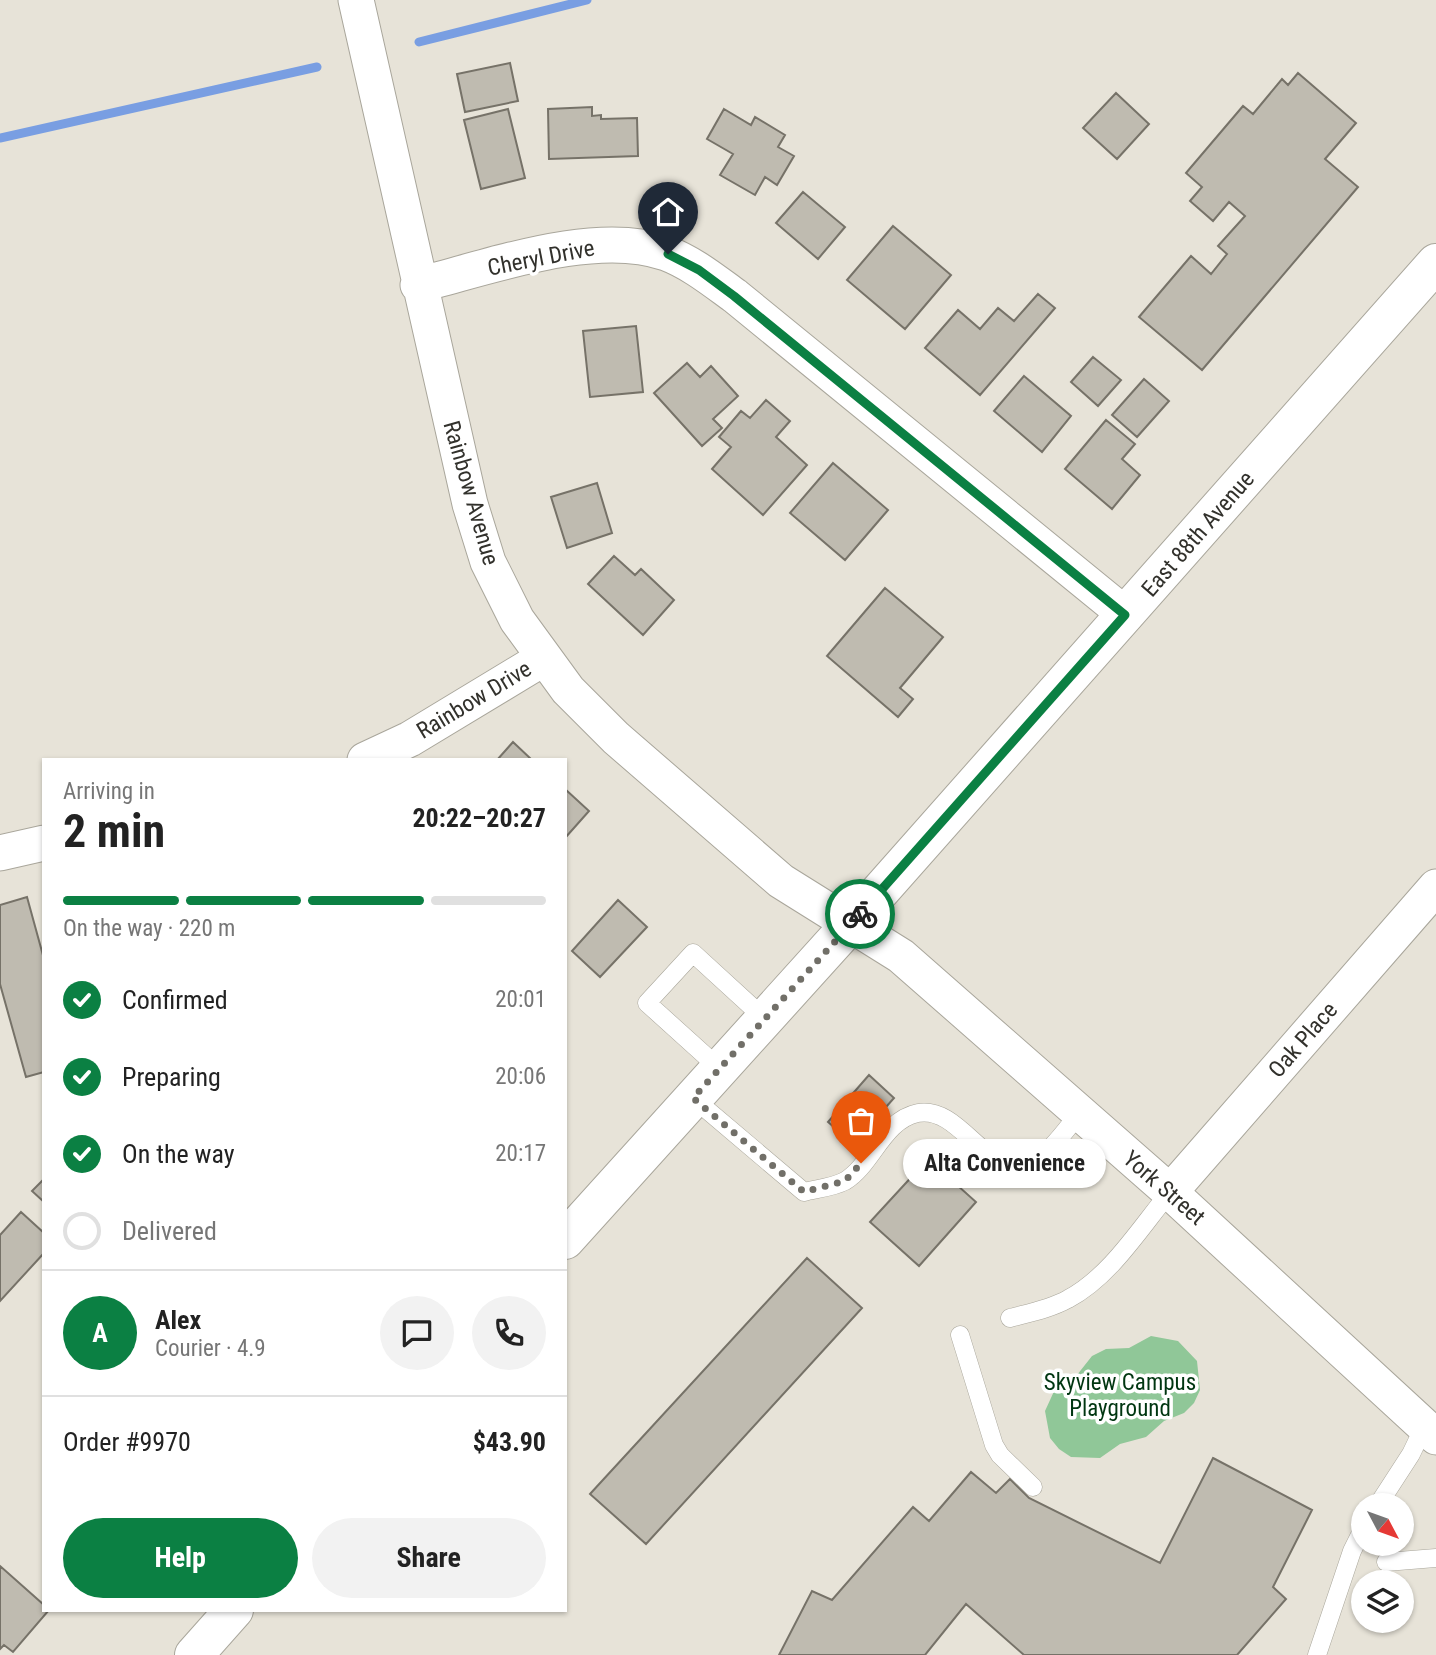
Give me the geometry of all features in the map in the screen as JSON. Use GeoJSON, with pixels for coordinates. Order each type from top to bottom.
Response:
{"type":"FeatureCollection","features":[{"type":"Feature","properties":{"kind":"main road","name":"East 88th Avenue"},"geometry":{"type":"LineString","coordinates":[[567,1238],[850,925],[1436,263]]}},
{"type":"Feature","properties":{"kind":"main road"},"geometry":{"type":"LineString","coordinates":[[194,1655],[232,1612]]}},
{"type":"Feature","properties":{"kind":"street","name":"Rainbow Avenue"},"geometry":{"type":"LineString","coordinates":[[356,0],[418,285],[470,504],[488,562],[517,620],[544,658],[589,712],[781,881],[850,925]]}},
{"type":"Feature","properties":{"kind":"street","name":"Cheryl Drive"},"geometry":{"type":"LineString","coordinates":[[418,285],[581,245],[644,247],[668,254],[699,270],[734,296],[1125,615]]}},
{"type":"Feature","properties":{"kind":"street","name":"Rainbow Drive"},"geometry":{"type":"LineString","coordinates":[[369,758],[410,739],[544,658]]}},
{"type":"Feature","properties":{"kind":"street"},"geometry":{"type":"LineString","coordinates":[[0,853],[42,843]]}},
{"type":"Feature","properties":{"kind":"street","name":"Oak Place"},"geometry":{"type":"LineString","coordinates":[[1171,1192],[1436,887]]}},
{"type":"Feature","properties":{"kind":"street","name":"York Street"},"geometry":{"type":"LineString","coordinates":[[850,925],[901,956],[1171,1192],[1432,1426]]}},
{"type":"Feature","properties":{"kind":"lane"},"geometry":{"type":"LineString","coordinates":[[719,1068],[647,1003],[693,953],[764,1018]]}},
{"type":"Feature","properties":{"kind":"lane"},"geometry":{"type":"LineString","coordinates":[[693,1098],[804,1192],[845,1181],[892,1128],[912,1115],[923,1112],[946,1119],[995,1158],[1020,1165],[1034,1161],[1044,1153],[1079,1114]]}},
{"type":"Feature","properties":{"kind":"lane"},"geometry":{"type":"LineString","coordinates":[[1010,1318],[1049,1307],[1084,1289],[1101,1274],[1171,1192]]}},
{"type":"Feature","properties":{"kind":"lane"},"geometry":{"type":"LineString","coordinates":[[960,1335],[994,1445],[1007,1464],[1033,1487]]}},
{"type":"Feature","properties":{"kind":"lane"},"geometry":{"type":"LineString","coordinates":[[1386,1493],[1432,1426]]}},
{"type":"Feature","properties":{"kind":"lane"},"geometry":{"type":"LineString","coordinates":[[1317,1655],[1351,1554]]}},
{"type":"Feature","properties":{"kind":"lane"},"geometry":{"type":"LineString","coordinates":[[1386,1562],[1436,1558]]}},
{"type":"Feature","properties":{"kind":"green space","name":"Skyview Campus Playground"},"geometry":{"type":"Polygon","coordinates":[[[1151,1336],[1178,1341],[1197,1361],[1200,1390],[1194,1403],[1184,1413],[1164,1421],[1146,1437],[1120,1444],[1100,1458],[1071,1457],[1059,1449],[1050,1438],[1045,1411],[1056,1387],[1077,1375],[1092,1356],[1106,1349],[1129,1348],[1151,1336]]]}},
{"type":"Feature","properties":{"kind":"building"},"geometry":{"type":"Polygon","coordinates":[[[510,63],[518,101],[465,112],[457,74],[510,63]]]}},
{"type":"Feature","properties":{"kind":"building"},"geometry":{"type":"Polygon","coordinates":[[[1298,73],[1356,123],[1325,159],[1358,187],[1202,370],[1139,317],[1191,256],[1211,274],[1227,254],[1218,246],[1245,216],[1229,202],[1213,221],[1190,201],[1202,187],[1186,173],[1243,106],[1253,114],[1282,79],[1288,85],[1298,73]]]}},
{"type":"Feature","properties":{"kind":"building"},"geometry":{"type":"Polygon","coordinates":[[[1116,93],[1149,124],[1117,159],[1083,128],[1116,93]]]}},
{"type":"Feature","properties":{"kind":"building"},"geometry":{"type":"Polygon","coordinates":[[[592,107],[592,116],[601,115],[601,119],[637,118],[638,156],[549,159],[548,109],[592,107]]]}},
{"type":"Feature","properties":{"kind":"building"},"geometry":{"type":"Polygon","coordinates":[[[508,109],[525,178],[481,189],[464,120],[508,109]]]}},
{"type":"Feature","properties":{"kind":"building"},"geometry":{"type":"Polygon","coordinates":[[[724,109],[751,125],[755,117],[785,135],[778,147],[794,156],[777,185],[765,177],[755,195],[720,175],[733,154],[707,139],[724,109]]]}},
{"type":"Feature","properties":{"kind":"building"},"geometry":{"type":"Polygon","coordinates":[[[803,192],[845,227],[818,259],[776,223],[803,192]]]}},
{"type":"Feature","properties":{"kind":"building"},"geometry":{"type":"Polygon","coordinates":[[[893,226],[951,275],[905,329],[847,280],[893,226]]]}},
{"type":"Feature","properties":{"kind":"building"},"geometry":{"type":"Polygon","coordinates":[[[1038,294],[1055,308],[980,395],[925,348],[958,310],[980,329],[998,308],[1014,321],[1038,294]]]}},
{"type":"Feature","properties":{"kind":"building"},"geometry":{"type":"Polygon","coordinates":[[[636,326],[643,392],[590,397],[583,331],[636,326]]]}},
{"type":"Feature","properties":{"kind":"building"},"geometry":{"type":"Polygon","coordinates":[[[1093,357],[1121,380],[1098,406],[1071,382],[1093,357]]]}},
{"type":"Feature","properties":{"kind":"building"},"geometry":{"type":"Polygon","coordinates":[[[687,363],[700,377],[711,366],[738,396],[713,419],[722,428],[702,446],[654,393],[687,363]]]}},
{"type":"Feature","properties":{"kind":"building"},"geometry":{"type":"Polygon","coordinates":[[[1024,376],[1071,416],[1042,452],[994,411],[1024,376]]]}},
{"type":"Feature","properties":{"kind":"building"},"geometry":{"type":"Polygon","coordinates":[[[1144,379],[1169,401],[1137,437],[1112,415],[1144,379]]]}},
{"type":"Feature","properties":{"kind":"building"},"geometry":{"type":"Polygon","coordinates":[[[766,400],[790,421],[776,437],[807,465],[763,515],[712,469],[731,447],[719,437],[741,411],[750,418],[766,400]]]}},
{"type":"Feature","properties":{"kind":"building"},"geometry":{"type":"Polygon","coordinates":[[[1106,420],[1135,444],[1122,459],[1140,475],[1112,509],[1065,469],[1106,420]]]}},
{"type":"Feature","properties":{"kind":"building"},"geometry":{"type":"Polygon","coordinates":[[[833,463],[888,510],[845,560],[790,513],[833,463]]]}},
{"type":"Feature","properties":{"kind":"building"},"geometry":{"type":"Polygon","coordinates":[[[597,483],[612,533],[567,548],[551,497],[597,483]]]}},
{"type":"Feature","properties":{"kind":"building"},"geometry":{"type":"Polygon","coordinates":[[[614,556],[635,575],[641,569],[674,600],[643,635],[588,584],[614,556]]]}},
{"type":"Feature","properties":{"kind":"building"},"geometry":{"type":"Polygon","coordinates":[[[885,588],[943,637],[900,688],[913,699],[898,717],[827,656],[885,588]]]}},
{"type":"Feature","properties":{"kind":"building"},"geometry":{"type":"Polygon","coordinates":[[[513,742],[530,758],[499,758],[513,742]]]}},
{"type":"Feature","properties":{"kind":"building"},"geometry":{"type":"Polygon","coordinates":[[[567,791],[589,811],[567,836],[567,791]]]}},
{"type":"Feature","properties":{"kind":"building"},"geometry":{"type":"Polygon","coordinates":[[[27,897],[42,952],[42,1073],[26,1077],[0,984],[0,905],[27,897]]]}},
{"type":"Feature","properties":{"kind":"building"},"geometry":{"type":"Polygon","coordinates":[[[618,900],[647,927],[600,977],[572,951],[618,900]]]}},
{"type":"Feature","properties":{"kind":"building"},"geometry":{"type":"Polygon","coordinates":[[[869,1075],[894,1098],[853,1144],[828,1122],[869,1075]]]}},
{"type":"Feature","properties":{"kind":"building"},"geometry":{"type":"Polygon","coordinates":[[[928,1159],[976,1202],[919,1266],[870,1222],[928,1159]]]}},
{"type":"Feature","properties":{"kind":"building"},"geometry":{"type":"Polygon","coordinates":[[[42,1181],[42,1200],[32,1191],[42,1181]]]}},
{"type":"Feature","properties":{"kind":"building"},"geometry":{"type":"Polygon","coordinates":[[[21,1212],[42,1231],[42,1255],[0,1301],[0,1235],[21,1212]]]}},
{"type":"Feature","properties":{"kind":"building"},"geometry":{"type":"Polygon","coordinates":[[[807,1258],[862,1308],[646,1544],[590,1494],[807,1258]]]}},
{"type":"Feature","properties":{"kind":"building"},"geometry":{"type":"Polygon","coordinates":[[[1213,1458],[1312,1510],[1273,1587],[1286,1599],[1237,1655],[1024,1655],[966,1604],[925,1655],[779,1655],[812,1591],[832,1600],[913,1507],[929,1521],[971,1472],[996,1493],[1010,1479],[1029,1498],[1160,1563],[1213,1458]]]}},
{"type":"Feature","properties":{"kind":"building"},"geometry":{"type":"Polygon","coordinates":[[[0,1566],[42,1603],[42,1612],[47,1612],[13,1652],[4,1645],[0,1649],[0,1566]]]}},
{"type":"Feature","properties":{"kind":"waterway"},"geometry":{"type":"LineString","coordinates":[[419,42],[587,0]]}},
{"type":"Feature","properties":{"kind":"waterway"},"geometry":{"type":"LineString","coordinates":[[0,138],[317,67]]}},
{"type":"Feature","properties":{"kind":"way so far"},"geometry":{"type":"LineString","coordinates":[[860,914],[693,1098],[804,1192],[845,1181],[861,1163]]}},
{"type":"Feature","properties":{"kind":"place","name":"Alta Convenience"},"geometry":{"type":"Point","coordinates":[861,1163]}},
{"type":"Feature","properties":{"kind":"route"},"geometry":{"type":"LineString","coordinates":[[668,254],[699,270],[734,296],[1125,615],[860,914]]}}]}
